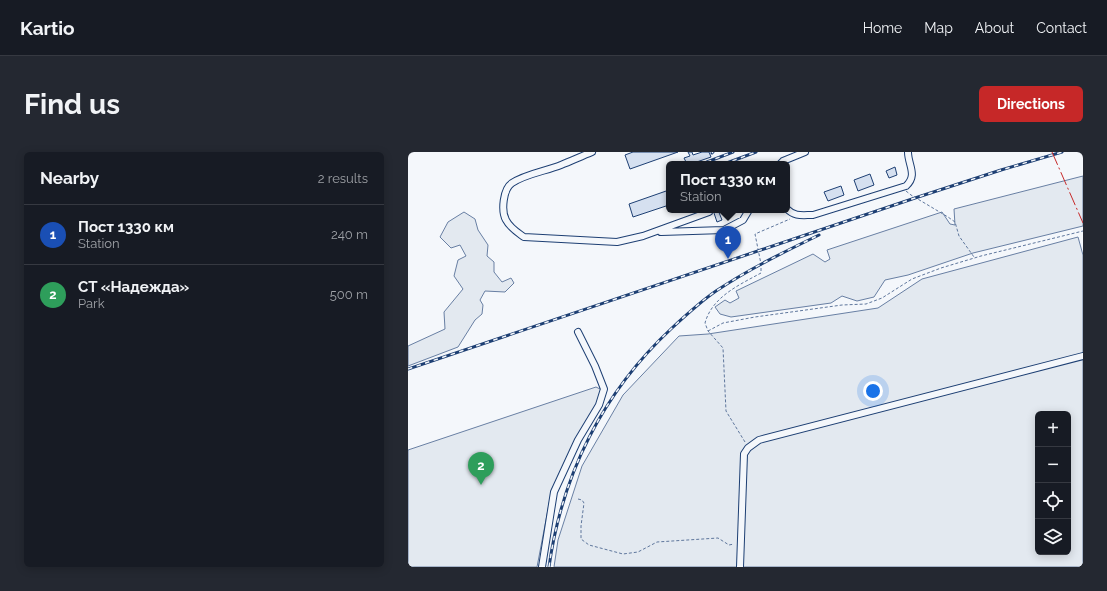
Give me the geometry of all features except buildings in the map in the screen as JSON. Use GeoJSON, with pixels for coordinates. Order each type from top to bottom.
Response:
{"type":"FeatureCollection","features":[{"type":"Feature","properties":{"kind":"street"},"geometry":{"type":"LineString","coordinates":[[592,152],[561,166],[511,183],[505,192],[504,203],[505,219],[513,230],[524,237],[617,242],[653,232],[706,213]]}},
{"type":"Feature","properties":{"kind":"street"},"geometry":{"type":"LineString","coordinates":[[783,161],[806,152]]}},
{"type":"Feature","properties":{"kind":"street"},"geometry":{"type":"LineString","coordinates":[[790,211],[801,216],[813,215],[906,186],[911,181],[912,171],[908,160],[908,152]]}},
{"type":"Feature","properties":{"kind":"street"},"geometry":{"type":"LineString","coordinates":[[653,232],[724,230],[743,220],[747,213]]}},
{"type":"Feature","properties":{"kind":"street"},"geometry":{"type":"LineString","coordinates":[[542,567],[554,492],[578,440],[599,406],[604,389],[595,366],[578,332]]}},
{"type":"Feature","properties":{"kind":"street"},"geometry":{"type":"LineString","coordinates":[[740,567],[744,454],[748,448],[759,440],[1083,356]]}},
{"type":"Feature","properties":{"kind":"path"},"geometry":{"type":"LineString","coordinates":[[906,186],[906,193],[955,222],[959,236],[974,258]]}},
{"type":"Feature","properties":{"kind":"path"},"geometry":{"type":"LineString","coordinates":[[748,448],[726,411],[723,348],[708,331],[705,323],[707,316],[715,304],[732,288],[761,272],[761,264],[755,234],[790,219],[789,213]]}},
{"type":"Feature","properties":{"kind":"path"},"geometry":{"type":"LineString","coordinates":[[708,331],[723,323],[755,317],[835,306],[866,304],[882,298],[912,279],[941,268],[974,258],[1083,231]]}},
{"type":"Feature","properties":{"kind":"path"},"geometry":{"type":"LineString","coordinates":[[578,499],[584,503],[580,526],[581,539],[588,545],[623,554],[638,552],[657,542],[718,538],[730,545],[741,542]]}},
{"type":"Feature","properties":{"kind":"shaded area"},"geometry":{"type":"Polygon","coordinates":[[[1083,176],[1083,226],[973,253],[908,275],[885,280],[874,297],[857,301],[842,296],[831,303],[731,317],[720,314],[715,307],[725,300],[730,303],[739,298],[736,291],[813,254],[825,262],[830,259],[827,250],[942,212],[950,224],[955,225],[954,209],[1083,176]]]}},
{"type":"Feature","properties":{"kind":"shaded area"},"geometry":{"type":"Polygon","coordinates":[[[464,212],[475,219],[478,230],[488,245],[487,256],[494,262],[494,272],[502,282],[511,278],[514,283],[505,292],[485,291],[480,300],[483,305],[482,314],[475,320],[458,347],[408,366],[408,346],[445,329],[444,312],[463,289],[454,276],[458,260],[466,256],[460,245],[451,248],[440,237],[448,222],[464,212]]]}},
{"type":"Feature","properties":{"kind":"shaded area"},"geometry":{"type":"Polygon","coordinates":[[[1078,237],[1083,255],[1083,567],[554,567],[558,540],[582,466],[623,395],[679,336],[708,334],[878,308],[922,279],[1078,237]]]}},
{"type":"Feature","properties":{"kind":"shaded area"},"geometry":{"type":"Polygon","coordinates":[[[596,387],[604,391],[560,472],[550,499],[537,567],[408,567],[408,450],[596,387]]]}},
{"type":"Feature","properties":{"kind":"railway"},"geometry":{"type":"LineString","coordinates":[[710,161],[733,152]]}},
{"type":"Feature","properties":{"kind":"railway"},"geometry":{"type":"LineString","coordinates":[[732,161],[756,152]]}},
{"type":"Feature","properties":{"kind":"railway"},"geometry":{"type":"LineString","coordinates":[[408,369],[915,198],[1062,152]]}},
{"type":"Feature","properties":{"kind":"railway"},"geometry":{"type":"LineString","coordinates":[[549,567],[555,533],[564,499],[575,467],[606,407],[647,353],[672,328],[710,295],[754,268],[819,235]]}},
{"type":"Feature","properties":{"kind":"power"},"geometry":{"type":"LineString","coordinates":[[1052,152],[1083,223]]}},
{"type":"Feature","properties":{"kind":"place","name":"Пост 1330 км"},"geometry":{"type":"Point","coordinates":[728,259]}},
{"type":"Feature","properties":{"kind":"place","name":"СТ «Надежда»"},"geometry":{"type":"Point","coordinates":[481,485]}}]}
